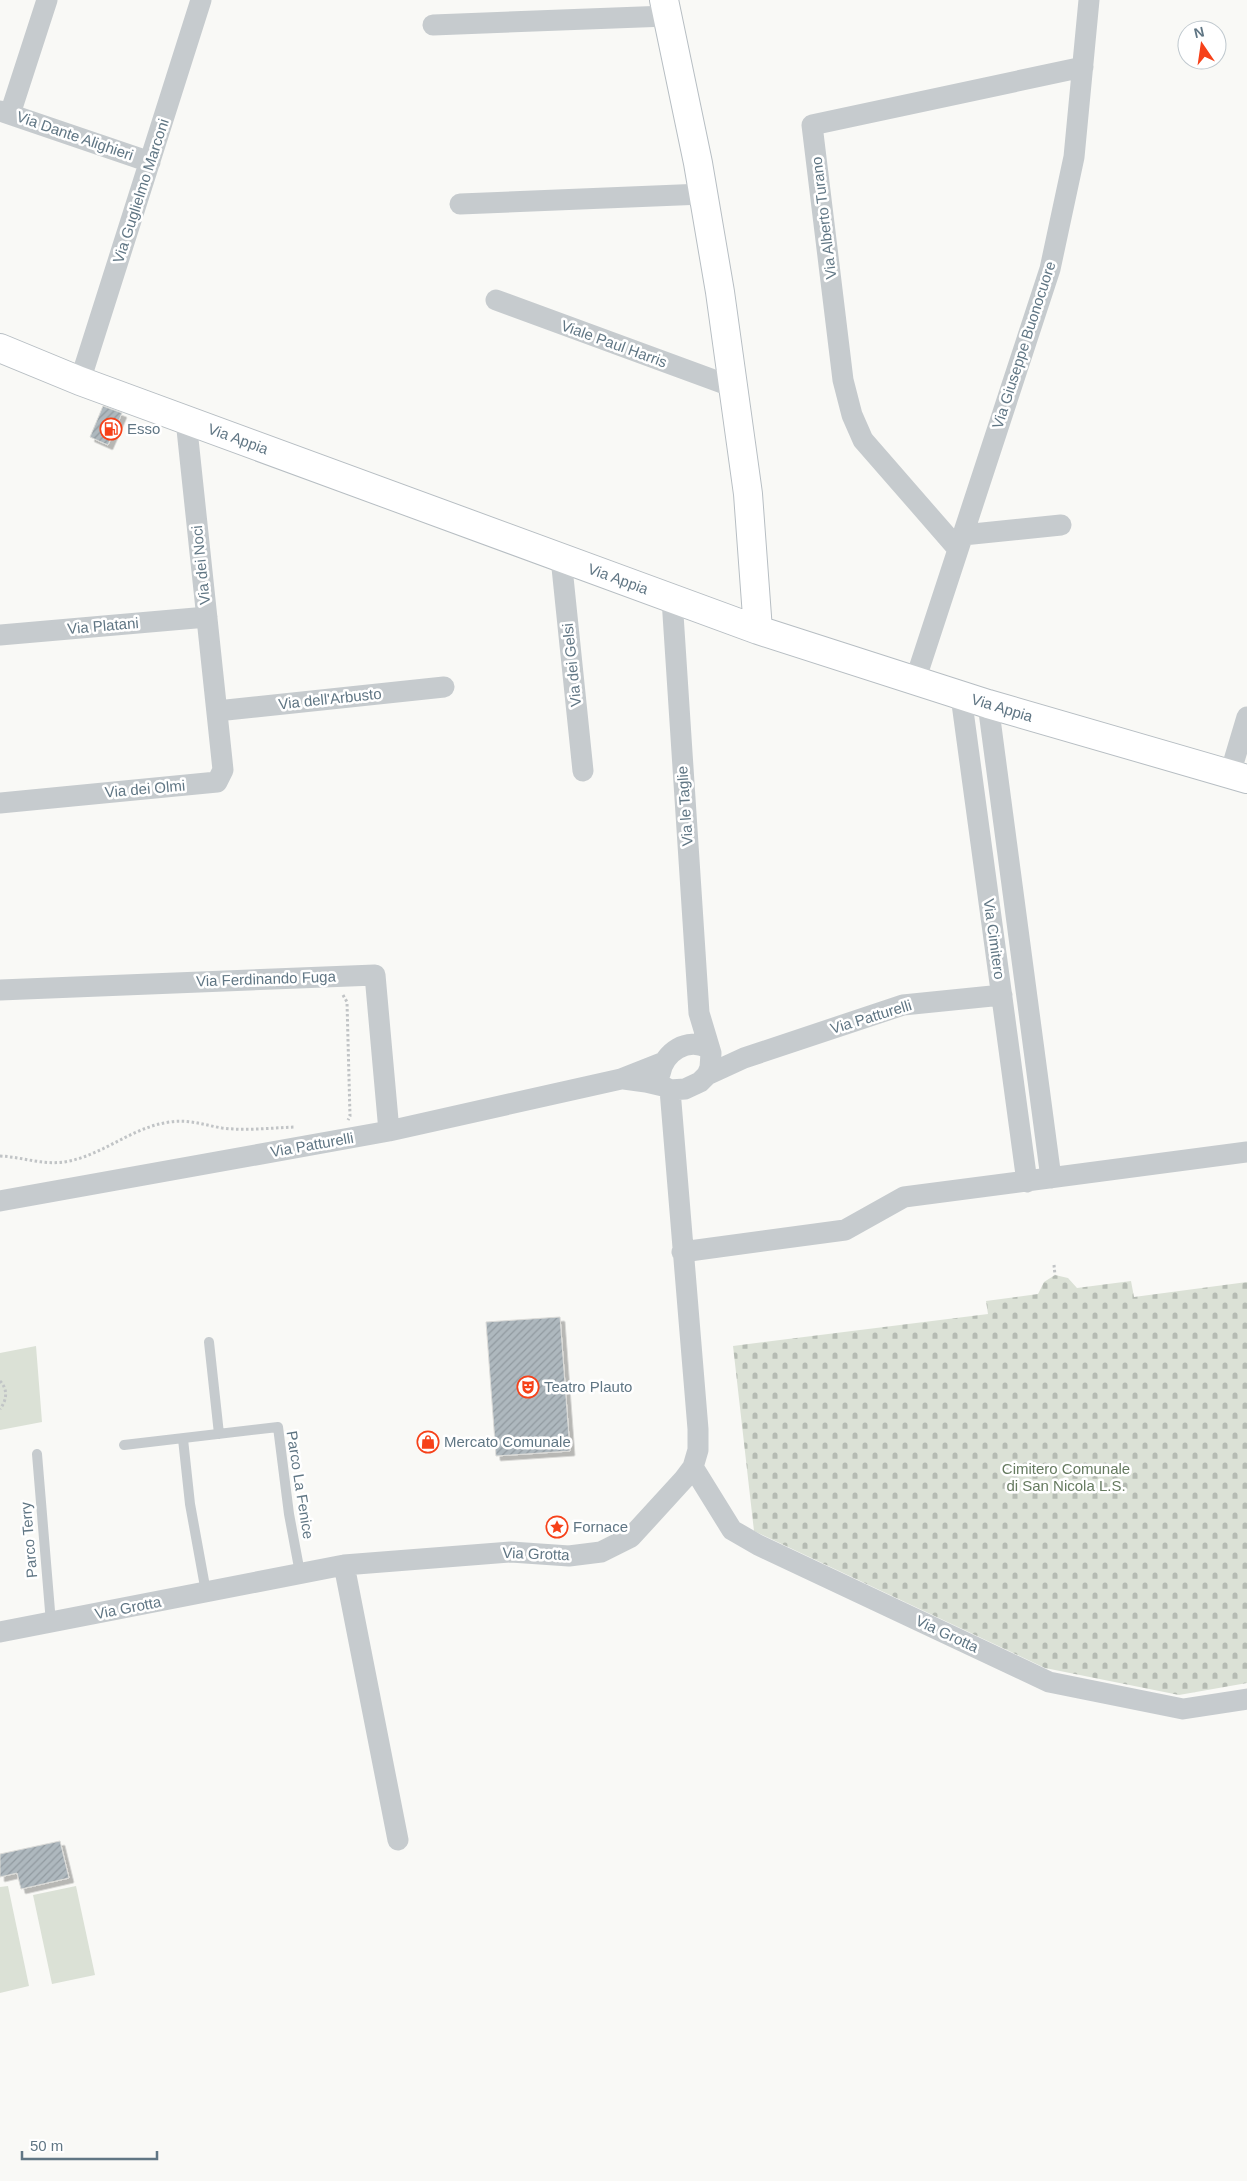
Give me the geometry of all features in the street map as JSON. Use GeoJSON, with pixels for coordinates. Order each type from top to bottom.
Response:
{"type":"FeatureCollection","features":[{"type":"Feature","properties":{"kind":"street"},"geometry":{"type":"LineString","coordinates":[[5,112],[47,0]]}},
{"type":"Feature","properties":{"kind":"street","name":"Via Guglielmo Marconi"},"geometry":{"type":"LineString","coordinates":[[80,381],[201,0]]}},
{"type":"Feature","properties":{"kind":"street","name":"Via Giuseppe Buonocuore"},"geometry":{"type":"LineString","coordinates":[[915,681],[1050,270],[1074,157],[1089,0]]}},
{"type":"Feature","properties":{"kind":"street"},"geometry":{"type":"LineString","coordinates":[[433,25],[666,8],[703,194],[733,387],[748,494],[758,630]]}},
{"type":"Feature","properties":{"kind":"street","name":"Via Alberto Turano"},"geometry":{"type":"LineString","coordinates":[[960,542],[863,440],[852,415],[843,380],[812,125],[1083,67]]}},
{"type":"Feature","properties":{"kind":"street","name":"Via Dante Alighieri"},"geometry":{"type":"LineString","coordinates":[[5,112],[150,162]]}},
{"type":"Feature","properties":{"kind":"street"},"geometry":{"type":"LineString","coordinates":[[460,204],[703,194]]}},
{"type":"Feature","properties":{"kind":"street","name":"Viale Paul Harris"},"geometry":{"type":"LineString","coordinates":[[496,300],[733,387]]}},
{"type":"Feature","properties":{"kind":"street","name":"Via Appia"},"geometry":{"type":"LineString","coordinates":[[0,348],[80,381],[758,630],[961,696],[1238,777]]}},
{"type":"Feature","properties":{"kind":"street","name":"Via dei Noci"},"geometry":{"type":"LineString","coordinates":[[186,420],[217,711]]}},
{"type":"Feature","properties":{"kind":"street"},"geometry":{"type":"LineString","coordinates":[[960,542],[1061,525]]}},
{"type":"Feature","properties":{"kind":"street","name":"Via dei Gelsi"},"geometry":{"type":"LineString","coordinates":[[561,558],[583,771]]}},
{"type":"Feature","properties":{"kind":"street","name":"Via le Taglie"},"geometry":{"type":"LineString","coordinates":[[672,599],[698,1013],[702,1049]]}},
{"type":"Feature","properties":{"kind":"street","name":"Via Platani"},"geometry":{"type":"LineString","coordinates":[[0,636],[207,617]]}},
{"type":"Feature","properties":{"kind":"street","name":"Via dell'Arbusto"},"geometry":{"type":"LineString","coordinates":[[217,711],[444,687]]}},
{"type":"Feature","properties":{"kind":"street","name":"Via Cimitero"},"geometry":{"type":"LineString","coordinates":[[961,696],[1027,1182]]}},
{"type":"Feature","properties":{"kind":"street","name":"Via Cimitero"},"geometry":{"type":"LineString","coordinates":[[988,704],[1051,1178]]}},
{"type":"Feature","properties":{"kind":"street","name":"Via dei Olmi"},"geometry":{"type":"LineString","coordinates":[[0,803],[217,782],[223,770],[217,711]]}},
{"type":"Feature","properties":{"kind":"street"},"geometry":{"type":"LineString","coordinates":[[1238,777],[1247,717]]}},
{"type":"Feature","properties":{"kind":"street","name":"Via Ferdinando Fuga"},"geometry":{"type":"LineString","coordinates":[[0,990],[375,975],[389,1130]]}},
{"type":"Feature","properties":{"kind":"street","name":"Via Patturelli"},"geometry":{"type":"LineString","coordinates":[[621,1079],[673,1089],[744,1058],[903,1005],[1002,995]]}},
{"type":"Feature","properties":{"kind":"street"},"geometry":{"type":"LineString","coordinates":[[702,1049],[710,1068],[707,1075]]}},
{"type":"Feature","properties":{"kind":"street","name":"Via Patturelli"},"geometry":{"type":"LineString","coordinates":[[0,1201],[389,1130],[621,1079],[664,1062],[672,1052],[702,1049],[744,1058]]}},
{"type":"Feature","properties":{"kind":"street"},"geometry":{"type":"LineString","coordinates":[[664,1062],[660,1074],[673,1089]]}},
{"type":"Feature","properties":{"kind":"street","name":"Via Grotta"},"geometry":{"type":"LineString","coordinates":[[0,1632],[344,1565],[511,1552],[569,1556],[601,1552],[631,1537],[693,1467],[698,1450],[698,1429],[674,1138],[673,1089]]}},
{"type":"Feature","properties":{"kind":"street"},"geometry":{"type":"LineString","coordinates":[[682,1252],[845,1230],[904,1197],[1247,1152]]}},
{"type":"Feature","properties":{"kind":"street","name":"Via Grotta"},"geometry":{"type":"LineString","coordinates":[[693,1467],[732,1530],[758,1546],[1049,1682],[1183,1709],[1247,1699]]}},
{"type":"Feature","properties":{"kind":"street"},"geometry":{"type":"LineString","coordinates":[[344,1565],[398,1840]]}},
{"type":"Feature","properties":{"kind":"lane"},"geometry":{"type":"LineString","coordinates":[[209,1342],[220,1434]]}},
{"type":"Feature","properties":{"kind":"lane","name":"Parco La Fenice"},"geometry":{"type":"LineString","coordinates":[[124,1445],[278,1427],[289,1514],[300,1574]]}},
{"type":"Feature","properties":{"kind":"lane"},"geometry":{"type":"LineString","coordinates":[[183,1439],[190,1504],[206,1592]]}},
{"type":"Feature","properties":{"kind":"lane","name":"Parco Terry"},"geometry":{"type":"LineString","coordinates":[[37,1454],[51,1623]]}},
{"type":"Feature","properties":{"kind":"path"},"geometry":{"type":"LineString","coordinates":[[342,993],[347,1002],[350,1116],[347,1123]]}},
{"type":"Feature","properties":{"kind":"path"},"geometry":{"type":"LineString","coordinates":[[0,1156],[47,1163],[64,1162],[108,1148],[138,1130],[172,1122],[203,1122],[222,1128],[247,1130],[303,1126]]}},
{"type":"Feature","properties":{"kind":"path"},"geometry":{"type":"LineString","coordinates":[[1054,1264],[1055,1276]]}},
{"type":"Feature","properties":{"kind":"path"},"geometry":{"type":"LineString","coordinates":[[0,1381],[4,1385],[6,1394],[4,1404],[0,1409]]}},
{"type":"Feature","properties":{"kind":"green space","name":"Cimitero Comunale di San Nicola L.S."},"geometry":{"type":"Polygon","coordinates":[[[1055,1275],[1068,1278],[1077,1288],[1131,1281],[1134,1297],[1247,1282],[1247,1683],[1179,1695],[1045,1668],[754,1531],[733,1346],[988,1314],[986,1301],[1038,1294],[1044,1282],[1055,1275]]]}},
{"type":"Feature","properties":{"kind":"green space"},"geometry":{"type":"Polygon","coordinates":[[[36,1346],[42,1422],[0,1430],[0,1353],[36,1346]]]}},
{"type":"Feature","properties":{"kind":"green space"},"geometry":{"type":"Polygon","coordinates":[[[8,1886],[29,1986],[0,1993],[0,1887],[8,1886]]]}},
{"type":"Feature","properties":{"kind":"green space"},"geometry":{"type":"Polygon","coordinates":[[[76,1886],[95,1975],[52,1984],[33,1895],[76,1886]]]}},
{"type":"Feature","properties":{"kind":"building"},"geometry":{"type":"Polygon","coordinates":[[[103,406],[122,413],[108,445],[90,437],[103,406]]]}},
{"type":"Feature","properties":{"kind":"building","name":"Teatro Plauto"},"geometry":{"type":"Polygon","coordinates":[[[560,1317],[570,1451],[496,1456],[486,1322],[560,1317]]]}},
{"type":"Feature","properties":{"kind":"building"},"geometry":{"type":"Polygon","coordinates":[[[60,1841],[69,1878],[21,1889],[17,1873],[0,1877],[0,1854],[60,1841]]]}},
{"type":"Feature","properties":{"kind":"place","name":"Esso"},"geometry":{"type":"Point","coordinates":[111,429]}},
{"type":"Feature","properties":{"kind":"place","name":"Teatro Plauto"},"geometry":{"type":"Point","coordinates":[528,1387]}},
{"type":"Feature","properties":{"kind":"place","name":"Mercato Comunale"},"geometry":{"type":"Point","coordinates":[428,1442]}},
{"type":"Feature","properties":{"kind":"place","name":"Fornace"},"geometry":{"type":"Point","coordinates":[557,1527]}}]}
